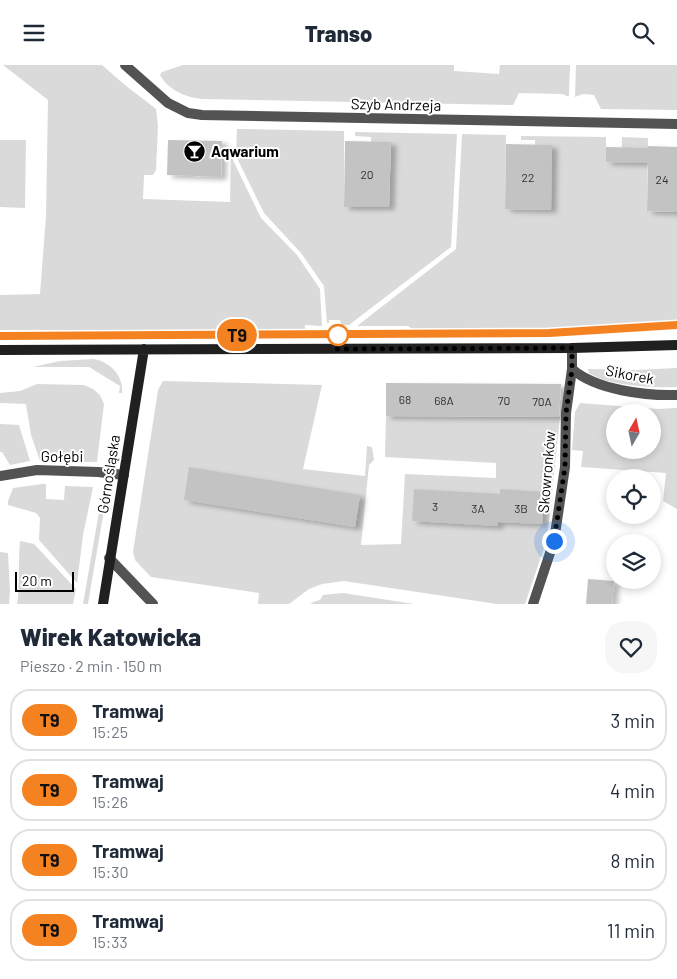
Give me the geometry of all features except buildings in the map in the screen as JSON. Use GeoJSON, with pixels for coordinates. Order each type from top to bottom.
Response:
{"type":"FeatureCollection","features":[{"type":"Feature","properties":{"kind":"street","name":"Szyb Andrzeja"},"geometry":{"type":"LineString","coordinates":[[131,66],[168,103],[188,113],[202,115],[677,123]]}},
{"type":"Feature","properties":{"kind":"street"},"geometry":{"type":"LineString","coordinates":[[0,350],[572,348],[677,345]]}},
{"type":"Feature","properties":{"kind":"street"},"geometry":{"type":"LineString","coordinates":[[572,348],[572,369]]}},
{"type":"Feature","properties":{"kind":"street","name":"Górnośląska"},"geometry":{"type":"LineString","coordinates":[[103,604],[144,349]]}},
{"type":"Feature","properties":{"kind":"street","name":"Sikorek"},"geometry":{"type":"LineString","coordinates":[[572,369],[600,385],[634,392],[677,395]]}},
{"type":"Feature","properties":{"kind":"street","name":"Skowronków"},"geometry":{"type":"LineString","coordinates":[[533,604],[554,541],[565,467],[566,413],[572,369]]}},
{"type":"Feature","properties":{"kind":"street","name":"Gołębi"},"geometry":{"type":"LineString","coordinates":[[0,476],[37,470],[98,471],[124,475]]}},
{"type":"Feature","properties":{"kind":"street"},"geometry":{"type":"LineString","coordinates":[[109,558],[153,604]]}},
{"type":"Feature","properties":{"kind":"shaded area"},"geometry":{"type":"Polygon","coordinates":[[[3,65],[102,65],[156,109],[158,126],[156,170],[153,175],[144,175],[143,199],[230,202],[231,156],[261,218],[297,255],[320,289],[322,326],[305,325],[305,330],[0,330],[0,295],[40,294],[46,216],[48,100],[3,65]]]}},
{"type":"Feature","properties":{"kind":"shaded area"},"geometry":{"type":"Polygon","coordinates":[[[183,65],[454,65],[454,71],[499,74],[500,65],[570,65],[569,96],[563,94],[519,93],[513,105],[203,99],[178,92],[168,85],[160,75],[162,72],[183,65]]]}},
{"type":"Feature","properties":{"kind":"shaded area"},"geometry":{"type":"Polygon","coordinates":[[[576,65],[677,65],[677,110],[601,109],[594,95],[583,94],[575,97],[576,65]]]}},
{"type":"Feature","properties":{"kind":"shaded area"},"geometry":{"type":"Polygon","coordinates":[[[237,129],[344,131],[344,206],[389,207],[391,142],[371,142],[371,137],[355,136],[355,132],[457,134],[451,247],[349,325],[341,325],[340,320],[329,320],[329,323],[327,323],[324,286],[301,253],[264,213],[236,156],[237,129]]]}},
{"type":"Feature","properties":{"kind":"shaded area"},"geometry":{"type":"Polygon","coordinates":[[[462,134],[506,135],[505,209],[550,210],[535,140],[521,140],[521,136],[606,137],[606,162],[621,162],[622,137],[648,138],[647,211],[677,212],[677,322],[551,331],[412,332],[408,326],[357,326],[456,249],[462,134]]]}},
{"type":"Feature","properties":{"kind":"shaded area"},"geometry":{"type":"Polygon","coordinates":[[[0,140],[26,140],[25,208],[0,207],[0,140]]]}},
{"type":"Feature","properties":{"kind":"shaded area"},"geometry":{"type":"Polygon","coordinates":[[[94,359],[105,363],[115,371],[121,381],[122,393],[119,393],[120,386],[89,367],[33,367],[60,361],[94,359]]]}},
{"type":"Feature","properties":{"kind":"shaded area"},"geometry":{"type":"Polygon","coordinates":[[[677,368],[677,387],[632,385],[608,381],[589,373],[588,369],[635,370],[677,368]]]}},
{"type":"Feature","properties":{"kind":"shaded area"},"geometry":{"type":"Polygon","coordinates":[[[163,381],[322,385],[303,469],[365,476],[367,446],[372,447],[374,460],[369,465],[361,545],[401,544],[405,474],[496,478],[496,463],[385,457],[386,416],[560,417],[547,539],[525,604],[497,604],[344,581],[322,584],[309,589],[289,604],[258,604],[259,593],[151,577],[135,560],[133,552],[158,390],[163,381]]]}},
{"type":"Feature","properties":{"kind":"shaded area"},"geometry":{"type":"Polygon","coordinates":[[[37,384],[84,385],[100,395],[104,404],[97,462],[40,461],[31,435],[26,404],[0,403],[0,393],[20,391],[37,384]]]}},
{"type":"Feature","properties":{"kind":"shaded area"},"geometry":{"type":"Polygon","coordinates":[[[580,403],[606,405],[606,459],[661,459],[661,409],[677,408],[677,509],[663,501],[666,473],[661,473],[661,469],[581,467],[583,451],[572,450],[575,412],[580,403]]]}},
{"type":"Feature","properties":{"kind":"shaded area"},"geometry":{"type":"Polygon","coordinates":[[[0,424],[19,425],[30,461],[10,465],[2,452],[0,452],[0,424]]]}},
{"type":"Feature","properties":{"kind":"shaded area"},"geometry":{"type":"Polygon","coordinates":[[[46,484],[46,499],[64,500],[65,486],[93,487],[83,535],[77,583],[39,540],[40,518],[36,513],[8,505],[13,488],[46,484]]]}},
{"type":"Feature","properties":{"kind":"shaded area"},"geometry":{"type":"Polygon","coordinates":[[[103,489],[106,498],[88,604],[83,604],[103,489]]]}},
{"type":"Feature","properties":{"kind":"shaded area"},"geometry":{"type":"Polygon","coordinates":[[[20,541],[34,544],[76,589],[73,604],[17,604],[20,541]]]}},
{"type":"Feature","properties":{"kind":"shaded area"},"geometry":{"type":"Polygon","coordinates":[[[0,552],[8,553],[9,604],[0,604],[0,552]]]}},
{"type":"Feature","properties":{"kind":"shaded area"},"geometry":{"type":"Polygon","coordinates":[[[343,593],[414,604],[310,604],[320,600],[323,595],[343,593]]]}},
{"type":"Feature","properties":{"kind":"tram line"},"geometry":{"type":"LineString","coordinates":[[0,336],[549,333],[677,325]]}},
{"type":"Feature","properties":{"kind":"tram line","name":"T9"},"geometry":{"type":"LineString","coordinates":[[0,336],[549,333],[677,325]]}},
{"type":"Feature","properties":{"kind":"place","name":"Aqwarium"},"geometry":{"type":"Point","coordinates":[195,151]}},
{"type":"Feature","properties":{"kind":"route"},"geometry":{"type":"LineString","coordinates":[[338,335],[334,349],[572,348],[572,369],[566,413],[565,467],[554,541]]}}]}
